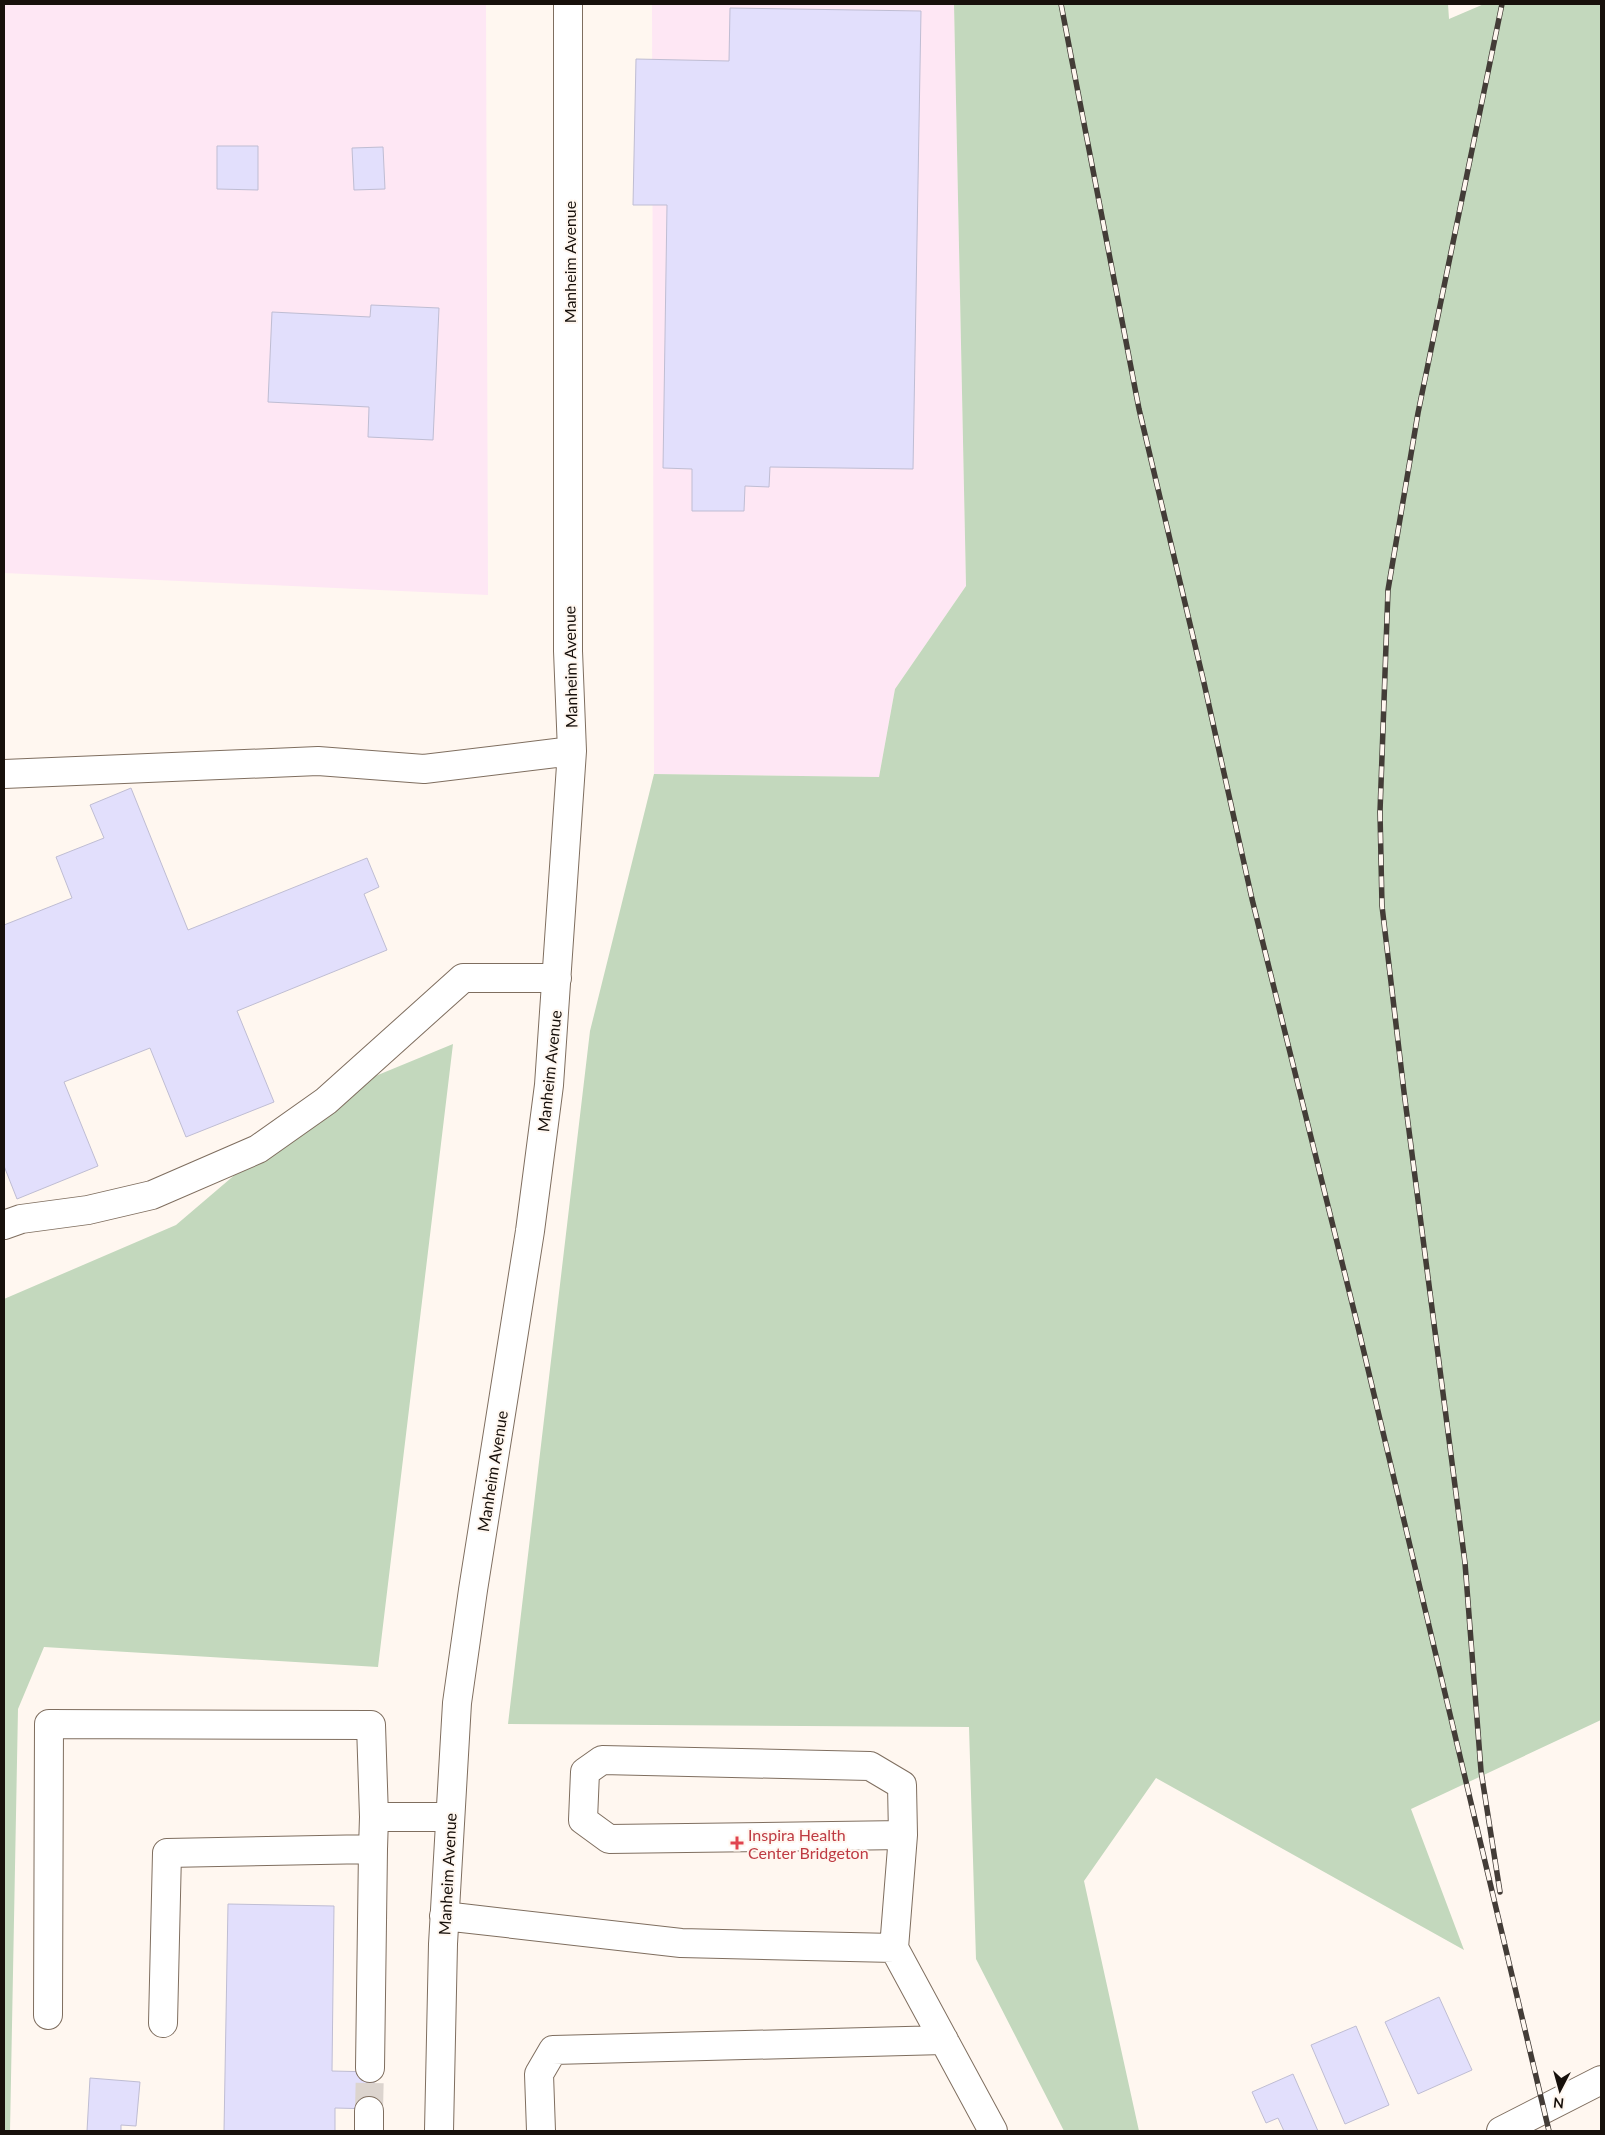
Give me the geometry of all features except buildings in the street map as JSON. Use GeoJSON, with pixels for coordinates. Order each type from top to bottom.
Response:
{"type":"FeatureCollection","features":[{"type":"Feature","properties":{"kind":"street","name":"Manheim Avenue"},"geometry":{"type":"LineString","coordinates":[[439,2131],[444,1916],[457,1703],[472,1590],[530,1231],[549,1085],[572,751],[568,651],[568,4]]}},
{"type":"Feature","properties":{"kind":"street"},"geometry":{"type":"LineString","coordinates":[[4,774],[318,761],[424,769],[572,751]]}},
{"type":"Feature","properties":{"kind":"street"},"geometry":{"type":"LineString","coordinates":[[4,1225],[21,1219],[88,1210],[152,1195],[258,1149],[326,1102],[463,978],[557,978]]}},
{"type":"Feature","properties":{"kind":"street"},"geometry":{"type":"LineString","coordinates":[[48,2015],[49,1724],[372,1725],[374,1817],[370,2068]]}},
{"type":"Feature","properties":{"kind":"street"},"geometry":{"type":"LineString","coordinates":[[903,1835],[609,1839],[583,1820],[585,1772],[602,1760],[870,1766],[902,1785],[903,1835],[894,1948],[993,2131]]}},
{"type":"Feature","properties":{"kind":"street"},"geometry":{"type":"LineString","coordinates":[[374,1817],[450,1817]]}},
{"type":"Feature","properties":{"kind":"street"},"geometry":{"type":"LineString","coordinates":[[163,2023],[167,1853],[373,1850]]}},
{"type":"Feature","properties":{"kind":"street"},"geometry":{"type":"LineString","coordinates":[[444,1916],[681,1943],[894,1948]]}},
{"type":"Feature","properties":{"kind":"street"},"geometry":{"type":"LineString","coordinates":[[541,2131],[539,2074],[552,2050],[944,2040]]}},
{"type":"Feature","properties":{"kind":"street"},"geometry":{"type":"LineString","coordinates":[[1501,2131],[1601,2080]]}},
{"type":"Feature","properties":{"kind":"shaded area"},"geometry":{"type":"Polygon","coordinates":[[[4,4],[486,4],[488,595],[4,573],[4,4]]]}},
{"type":"Feature","properties":{"kind":"shaded area"},"geometry":{"type":"Polygon","coordinates":[[[652,4],[954,4],[966,586],[895,689],[879,777],[654,774],[652,4]]]}},
{"type":"Feature","properties":{"kind":"green space"},"geometry":{"type":"Polygon","coordinates":[[[954,4],[1448,4],[1449,19],[1484,4],[1601,4],[1601,1720],[1411,1809],[1464,1950],[1156,1778],[1084,1881],[1139,2131],[1064,2131],[976,1959],[969,1727],[508,1724],[590,1031],[654,774],[879,777],[895,689],[966,586],[954,4]]]}},
{"type":"Feature","properties":{"kind":"green space"},"geometry":{"type":"Polygon","coordinates":[[[453,1044],[378,1667],[44,1647],[18,1709],[10,2131],[4,2131],[4,1299],[176,1225],[327,1096],[453,1044]]]}},
{"type":"Feature","properties":{"kind":"tunnel"},"geometry":{"type":"LineString","coordinates":[[369,2111],[370,2068]]}},
{"type":"Feature","properties":{"kind":"railway"},"geometry":{"type":"LineString","coordinates":[[1061,4],[1139,409],[1204,683],[1252,899],[1358,1327],[1549,2131]]}},
{"type":"Feature","properties":{"kind":"railway"},"geometry":{"type":"LineString","coordinates":[[1500,1892],[1481,1771],[1465,1563],[1382,906],[1380,812],[1388,590],[1418,413],[1502,4]]}},
{"type":"Feature","properties":{"kind":"place","name":"Inspira Health Center Bridgeton"},"geometry":{"type":"Point","coordinates":[737,1843]}}]}
